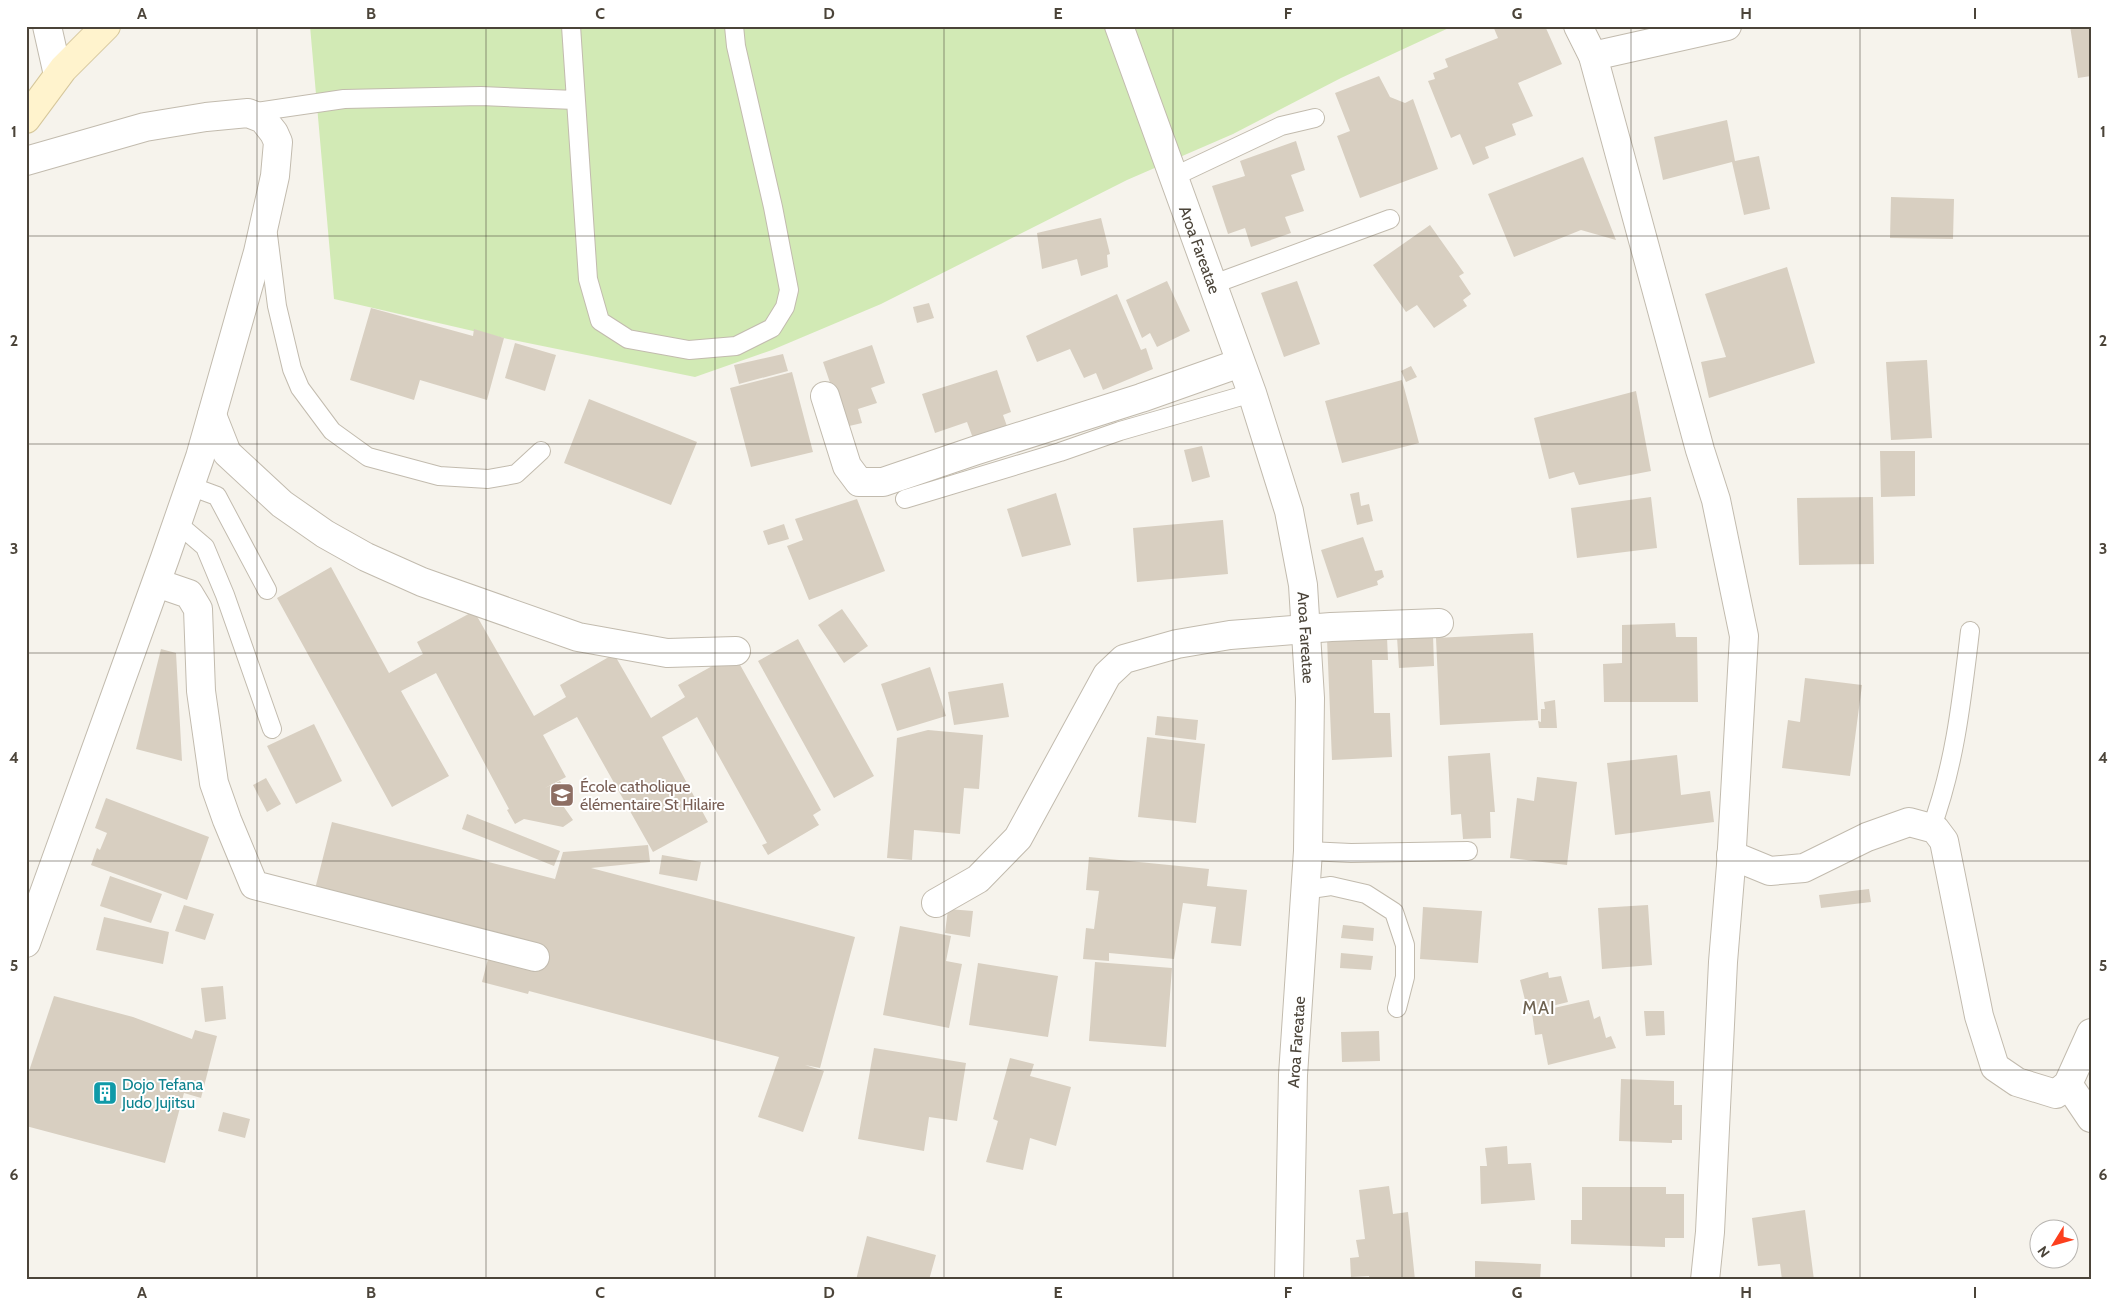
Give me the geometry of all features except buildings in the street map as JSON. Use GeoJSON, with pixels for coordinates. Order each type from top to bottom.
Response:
{"type":"FeatureCollection","features":[{"type":"Feature","properties":{"kind":"main road"},"geometry":{"type":"LineString","coordinates":[[26,119],[58,75],[106,26]]}},
{"type":"Feature","properties":{"kind":"street"},"geometry":{"type":"LineString","coordinates":[[46,26],[58,75]]}},
{"type":"Feature","properties":{"kind":"street","name":"Aroa Fareatae"},"geometry":{"type":"LineString","coordinates":[[1119,26],[1252,393],[1289,511],[1303,585],[1310,698],[1308,851],[1293,1075],[1288,1279]]}},
{"type":"Feature","properties":{"kind":"street"},"geometry":{"type":"LineString","coordinates":[[1578,26],[1593,56],[1700,450],[1716,500],[1744,636],[1723,962],[1710,1232],[1705,1280]]}},
{"type":"Feature","properties":{"kind":"street"},"geometry":{"type":"LineString","coordinates":[[1593,56],[1727,26]]}},
{"type":"Feature","properties":{"kind":"street"},"geometry":{"type":"LineString","coordinates":[[26,160],[145,127],[206,117],[248,113],[264,119],[274,132],[278,142],[274,176],[265,219],[212,415],[190,486],[26,943]]}},
{"type":"Feature","properties":{"kind":"street"},"geometry":{"type":"LineString","coordinates":[[825,396],[847,466],[858,482],[883,482],[1141,398],[1240,363]]}},
{"type":"Feature","properties":{"kind":"street"},"geometry":{"type":"LineString","coordinates":[[212,415],[227,453],[282,504],[325,534],[366,558],[422,582],[578,637],[667,654],[736,652]]}},
{"type":"Feature","properties":{"kind":"street"},"geometry":{"type":"LineString","coordinates":[[156,583],[189,594],[198,609],[201,691],[214,783],[226,820],[254,885],[535,957]]}},
{"type":"Feature","properties":{"kind":"street"},"geometry":{"type":"LineString","coordinates":[[936,903],[978,878],[1018,838],[1106,675],[1124,659],[1177,644],[1230,636],[1306,629],[1439,623]]}},
{"type":"Feature","properties":{"kind":"street"},"geometry":{"type":"LineString","coordinates":[[1731,854],[1770,871],[1804,868],[1867,837],[1909,822],[1935,830],[1944,841],[1979,1016],[1995,1067],[2017,1082],[2056,1094],[2068,1084],[2091,1033]]}},
{"type":"Feature","properties":{"kind":"street"},"geometry":{"type":"LineString","coordinates":[[2068,1084],[2091,1118]]}},
{"type":"Feature","properties":{"kind":"lane"},"geometry":{"type":"LineString","coordinates":[[571,26],[588,278],[600,321],[628,339],[689,350],[736,346],[772,328],[785,307],[789,290],[773,207],[738,54],[734,26]]}},
{"type":"Feature","properties":{"kind":"lane"},"geometry":{"type":"LineString","coordinates":[[248,113],[344,99],[481,96],[575,100]]}},
{"type":"Feature","properties":{"kind":"lane"},"geometry":{"type":"LineString","coordinates":[[1173,177],[1281,126],[1315,118]]}},
{"type":"Feature","properties":{"kind":"lane"},"geometry":{"type":"LineString","coordinates":[[265,219],[277,306],[292,369],[300,388],[332,430],[368,457],[438,476],[488,479],[516,474],[541,451]]}},
{"type":"Feature","properties":{"kind":"lane"},"geometry":{"type":"LineString","coordinates":[[1214,284],[1390,219]]}},
{"type":"Feature","properties":{"kind":"lane"},"geometry":{"type":"LineString","coordinates":[[905,499],[1006,469],[1120,431],[1252,393]]}},
{"type":"Feature","properties":{"kind":"lane"},"geometry":{"type":"LineString","coordinates":[[190,486],[217,496],[266,590]]}},
{"type":"Feature","properties":{"kind":"lane"},"geometry":{"type":"LineString","coordinates":[[177,523],[205,547],[225,595],[272,729]]}},
{"type":"Feature","properties":{"kind":"lane"},"geometry":{"type":"LineString","coordinates":[[1931,829],[1942,801],[1958,729],[1970,631]]}},
{"type":"Feature","properties":{"kind":"lane"},"geometry":{"type":"LineString","coordinates":[[1308,851],[1352,853],[1468,851]]}},
{"type":"Feature","properties":{"kind":"lane"},"geometry":{"type":"LineString","coordinates":[[1304,890],[1331,886],[1366,894],[1394,912],[1405,945],[1405,977],[1397,1008]]}},
{"type":"Feature","properties":{"kind":"green space"},"geometry":{"type":"Polygon","coordinates":[[[310,26],[1453,26],[1341,78],[1233,134],[1127,180],[881,304],[772,350],[695,377],[508,339],[334,299],[310,26]]]}},
{"type":"Feature","properties":{"kind":"place","name":"École catholique élémentaire St Hilaire"},"geometry":{"type":"Point","coordinates":[562,795]}},
{"type":"Feature","properties":{"kind":"place","name":"Dojo Tefana Judo Jujitsu"},"geometry":{"type":"Point","coordinates":[105,1093]}},
{"type":"Feature","properties":{"kind":"district","name":"MAI"},"geometry":{"type":"Point","coordinates":[1539,1008]}}]}
